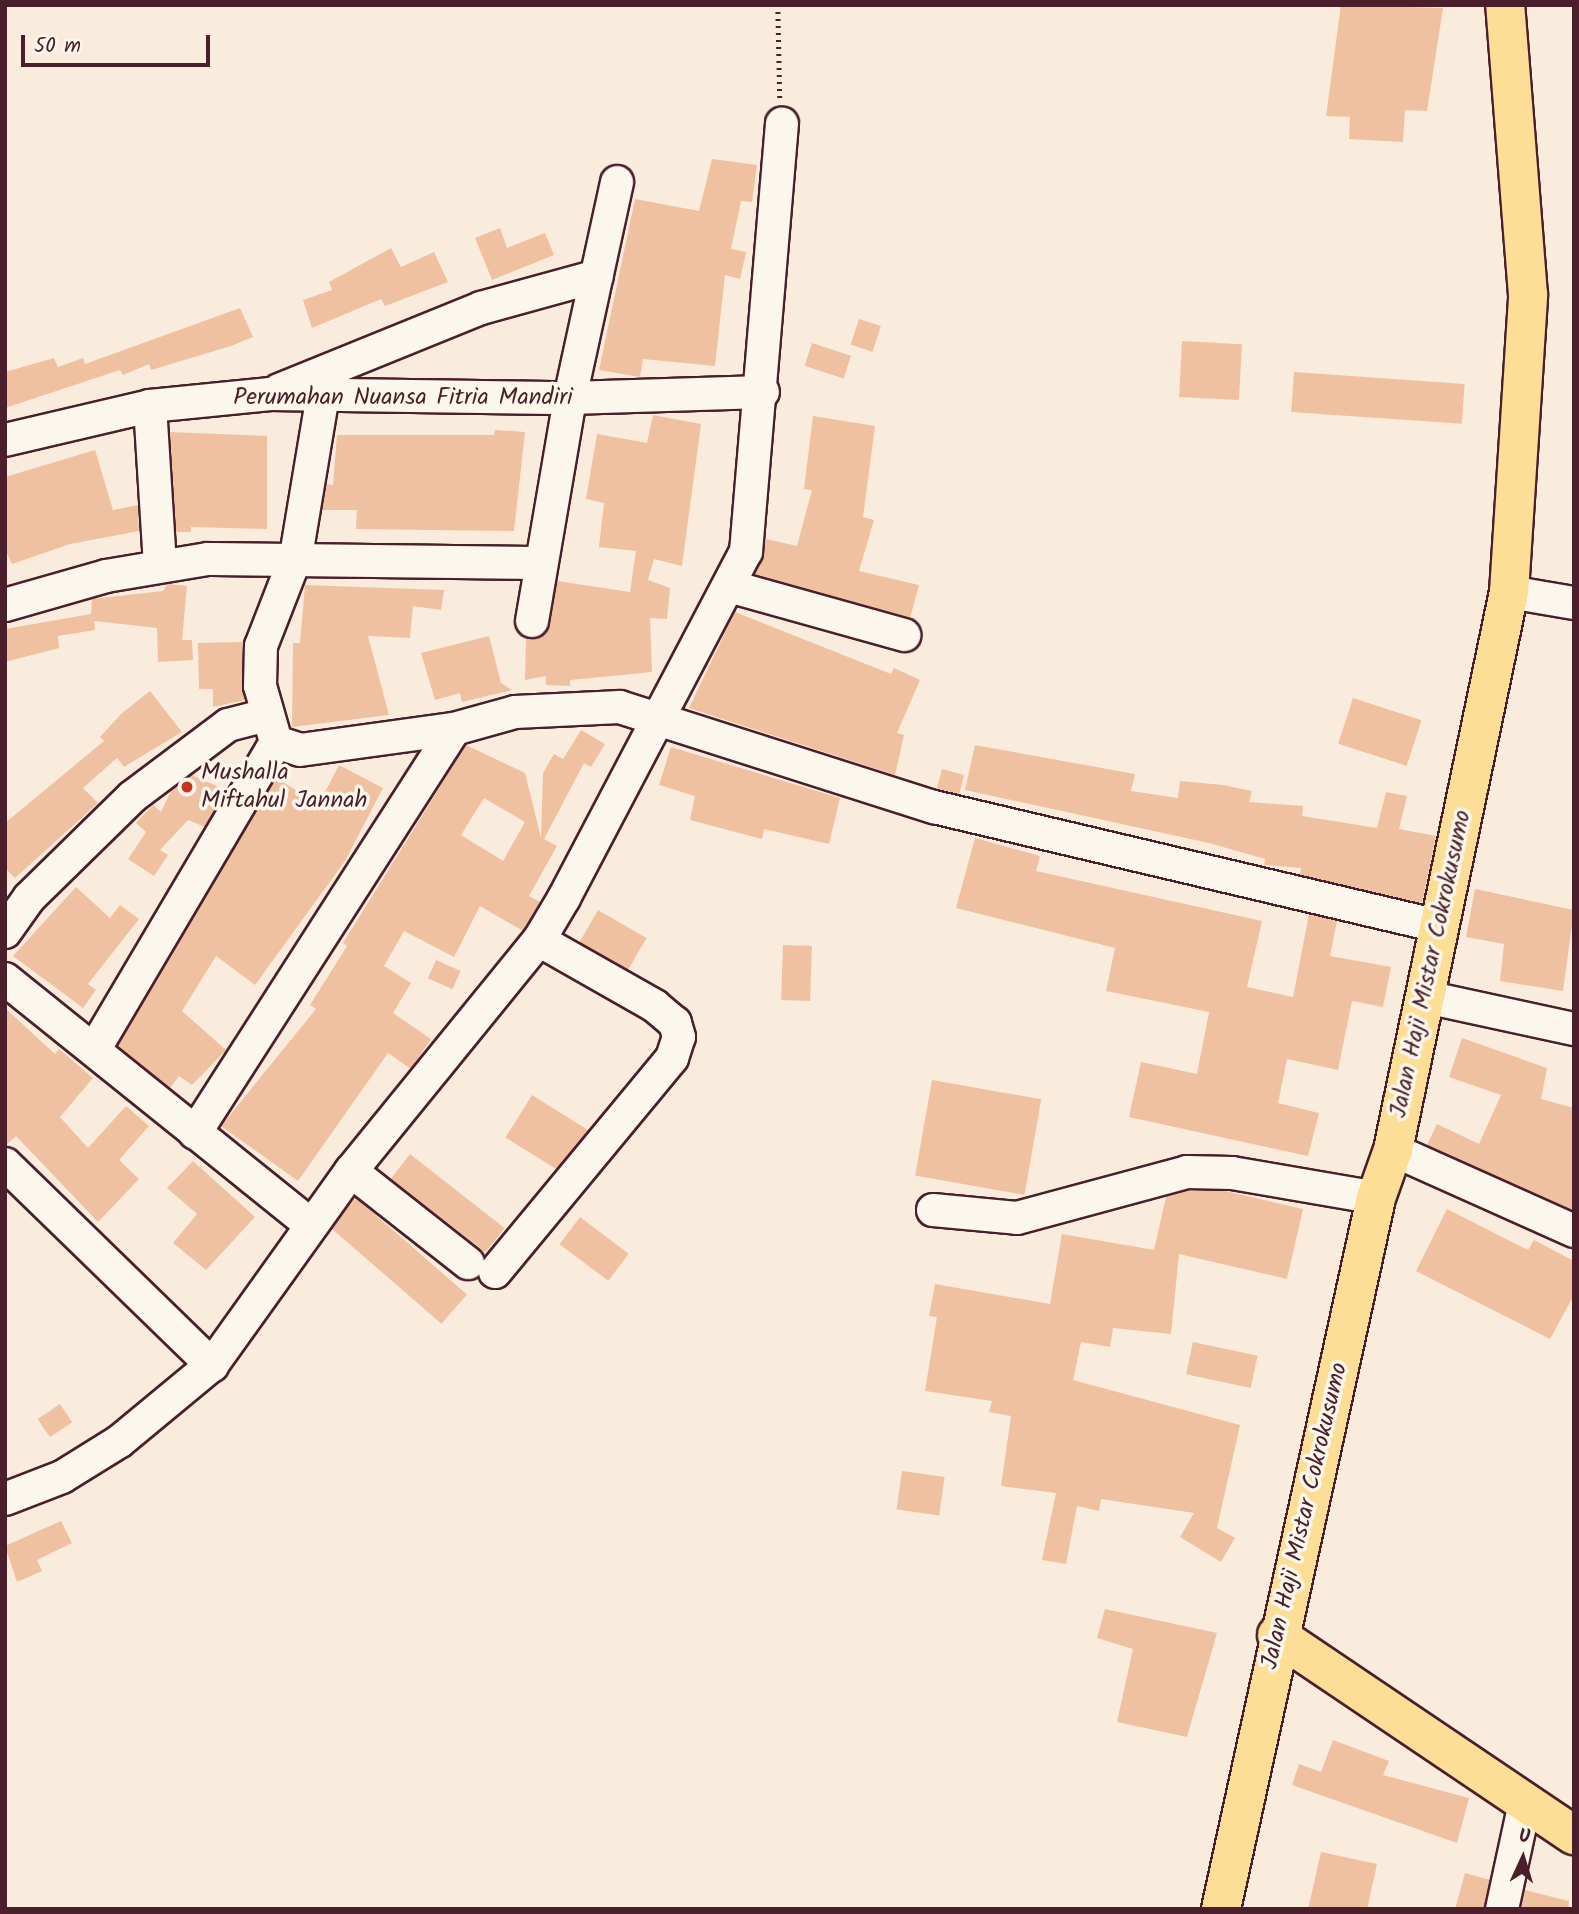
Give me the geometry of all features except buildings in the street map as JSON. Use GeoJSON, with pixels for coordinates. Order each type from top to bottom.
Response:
{"type":"FeatureCollection","features":[{"type":"Feature","properties":{"kind":"main road","name":"Jalan Haji Mistar Cokrokusumo"},"geometry":{"type":"LineString","coordinates":[[1221,1909],[1278,1635],[1376,1198],[1393,1150],[1509,592],[1528,295],[1505,5]]}},
{"type":"Feature","properties":{"kind":"main road"},"geometry":{"type":"LineString","coordinates":[[1278,1635],[1574,1835]]}},
{"type":"Feature","properties":{"kind":"street"},"geometry":{"type":"LineString","coordinates":[[5,1499],[62,1477],[120,1441],[212,1365],[351,1171],[540,940],[655,718],[732,587],[750,534],[782,124]]}},
{"type":"Feature","properties":{"kind":"street"},"geometry":{"type":"LineString","coordinates":[[532,621],[539,563],[570,398],[617,182]]}},
{"type":"Feature","properties":{"kind":"street"},"geometry":{"type":"LineString","coordinates":[[270,394],[481,308],[597,276]]}},
{"type":"Feature","properties":{"kind":"street","name":"Perumahan Nuansa Fitria Mandiri"},"geometry":{"type":"LineString","coordinates":[[5,440],[150,406],[270,394],[570,398],[763,392]]}},
{"type":"Feature","properties":{"kind":"street"},"geometry":{"type":"LineString","coordinates":[[94,1049],[271,728],[261,646],[296,556],[324,394]]}},
{"type":"Feature","properties":{"kind":"street"},"geometry":{"type":"LineString","coordinates":[[150,406],[160,565]]}},
{"type":"Feature","properties":{"kind":"street"},"geometry":{"type":"LineString","coordinates":[[5,605],[160,565],[296,556],[539,563]]}},
{"type":"Feature","properties":{"kind":"street"},"geometry":{"type":"LineString","coordinates":[[732,587],[904,635]]}},
{"type":"Feature","properties":{"kind":"street"},"geometry":{"type":"LineString","coordinates":[[1509,592],[1574,603]]}},
{"type":"Feature","properties":{"kind":"street"},"geometry":{"type":"LineString","coordinates":[[5,932],[29,898],[132,797],[228,725],[271,728],[300,750],[454,729],[553,707],[620,707],[934,807],[1438,926]]}},
{"type":"Feature","properties":{"kind":"street"},"geometry":{"type":"LineString","coordinates":[[195,1133],[454,729]]}},
{"type":"Feature","properties":{"kind":"street"},"geometry":{"type":"LineString","coordinates":[[351,1171],[481,1268],[672,1058],[679,1037],[675,1023],[655,1006],[540,940]]}},
{"type":"Feature","properties":{"kind":"street"},"geometry":{"type":"LineString","coordinates":[[5,979],[310,1225]]}},
{"type":"Feature","properties":{"kind":"street"},"geometry":{"type":"LineString","coordinates":[[1426,997],[1574,1029]]}},
{"type":"Feature","properties":{"kind":"street"},"geometry":{"type":"LineString","coordinates":[[1393,1150],[1574,1231]]}},
{"type":"Feature","properties":{"kind":"street"},"geometry":{"type":"LineString","coordinates":[[5,1164],[212,1365]]}},
{"type":"Feature","properties":{"kind":"street"},"geometry":{"type":"LineString","coordinates":[[933,1210],[1017,1218],[1187,1172],[1232,1173],[1376,1198]]}},
{"type":"Feature","properties":{"kind":"street"},"geometry":{"type":"LineString","coordinates":[[1502,1909],[1525,1803]]}},
{"type":"Feature","properties":{"kind":"path"},"geometry":{"type":"LineString","coordinates":[[778,5],[782,124]]}},
{"type":"Feature","properties":{"kind":"place","name":"Mushalla Miftahul Jannah"},"geometry":{"type":"Point","coordinates":[187,787]}}]}
